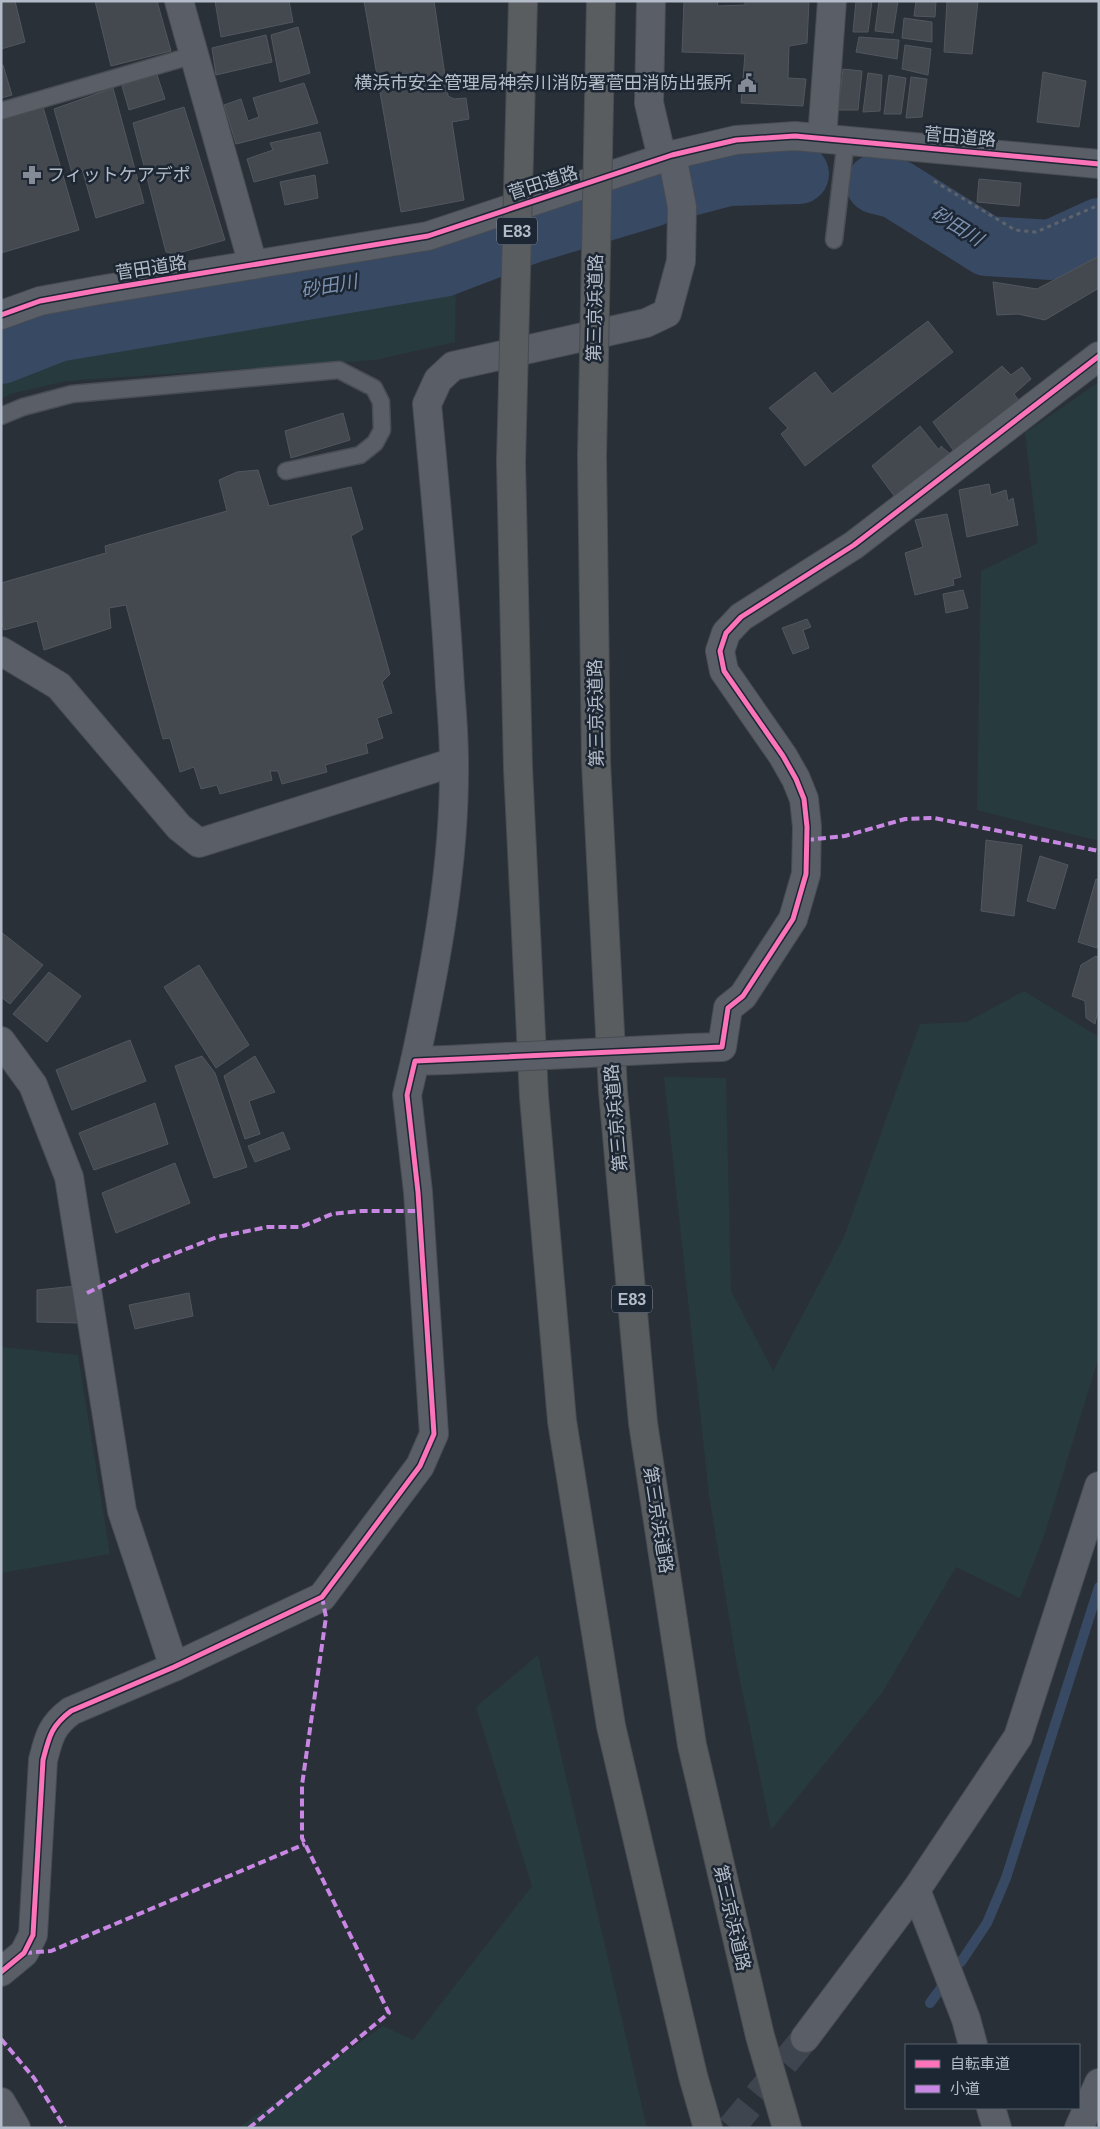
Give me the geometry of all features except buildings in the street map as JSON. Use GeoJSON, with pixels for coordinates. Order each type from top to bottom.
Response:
{"type":"FeatureCollection","features":[{"type":"Feature","properties":{"kind":"highway","name":"E83"},"geometry":{"type":"LineString","coordinates":[[523,1],[511,462],[518,768],[534,1097],[562,1421],[611,1726],[693,2076],[708,2128]]}},
{"type":"Feature","properties":{"kind":"highway","name":"第三京浜道路"},"geometry":{"type":"LineString","coordinates":[[601,1],[592,456],[596,762],[612,1091],[643,1423],[692,1745],[760,2036],[787,2128]]}},
{"type":"Feature","properties":{"kind":"street"},"geometry":{"type":"LineString","coordinates":[[179,1],[253,265]]}},
{"type":"Feature","properties":{"kind":"street"},"geometry":{"type":"LineString","coordinates":[[1,1972],[24,1953],[32,1935],[43,1760],[50,1734],[58,1720],[71,1711],[174,1667],[322,1597],[420,1466],[434,1434],[418,1192],[407,1095],[430,992],[442,908],[451,842],[454,762],[448,633],[427,404],[438,380],[453,366],[646,323],[667,313],[682,261],[682,207],[649,103],[651,1]]}},
{"type":"Feature","properties":{"kind":"street"},"geometry":{"type":"LineString","coordinates":[[832,1],[834,139]]}},
{"type":"Feature","properties":{"kind":"street","name":"菅田道路"},"geometry":{"type":"LineString","coordinates":[[1,315],[40,301],[428,236],[667,157],[736,140],[795,136],[1099,164]]}},
{"type":"Feature","properties":{"kind":"street"},"geometry":{"type":"LineString","coordinates":[[415,1061],[722,1047],[728,1008],[743,996],[793,919],[806,874],[807,827],[804,799],[796,779],[783,756],[724,671],[720,651],[726,634],[741,617],[854,545],[1099,356]]}},
{"type":"Feature","properties":{"kind":"street"},"geometry":{"type":"LineString","coordinates":[[1,651],[58,686],[179,827],[199,843],[454,762]]}},
{"type":"Feature","properties":{"kind":"street"},"geometry":{"type":"LineString","coordinates":[[1,1041],[33,1085],[69,1177],[122,1511],[174,1667]]}},
{"type":"Feature","properties":{"kind":"street"},"geometry":{"type":"LineString","coordinates":[[805,2038],[916,1890],[1018,1737],[1099,1486]]}},
{"type":"Feature","properties":{"kind":"street"},"geometry":{"type":"LineString","coordinates":[[916,1890],[966,2019],[973,2044]]}},
{"type":"Feature","properties":{"kind":"street"},"geometry":{"type":"LineString","coordinates":[[1079,2128],[1099,2083]]}},
{"type":"Feature","properties":{"kind":"street"},"geometry":{"type":"LineString","coordinates":[[1,2102],[16,2128]]}},
{"type":"Feature","properties":{"kind":"street"},"geometry":{"type":"LineString","coordinates":[[991,2109],[996,2128]]}},
{"type":"Feature","properties":{"kind":"lane"},"geometry":{"type":"LineString","coordinates":[[1,112],[194,55]]}},
{"type":"Feature","properties":{"kind":"lane"},"geometry":{"type":"LineString","coordinates":[[834,139],[834,240]]}},
{"type":"Feature","properties":{"kind":"lane"},"geometry":{"type":"LineString","coordinates":[[1,416],[23,406],[72,394],[339,370],[374,388],[381,402],[383,417],[382,430],[375,443],[360,455],[286,471]]}},
{"type":"Feature","properties":{"kind":"path"},"geometry":{"type":"LineString","coordinates":[[932,180],[980,211],[1015,230],[1036,232],[1099,205]]}},
{"type":"Feature","properties":{"kind":"green space"},"geometry":{"type":"Polygon","coordinates":[[[456,273],[455,342],[375,360],[66,381],[10,394],[1,399],[1,362],[54,338],[456,273]]]}},
{"type":"Feature","properties":{"kind":"green space"},"geometry":{"type":"Polygon","coordinates":[[[1099,382],[1099,841],[977,810],[981,571],[1038,543],[1025,433],[1099,382]]]}},
{"type":"Feature","properties":{"kind":"green space"},"geometry":{"type":"Polygon","coordinates":[[[1024,991],[1099,1037],[1099,1356],[1044,1536],[1020,1598],[956,1567],[882,1693],[771,1830],[737,1666],[709,1495],[664,1077],[726,1078],[731,1291],[773,1371],[844,1237],[920,1024],[967,1022],[1024,991]]]}},
{"type":"Feature","properties":{"kind":"green space"},"geometry":{"type":"Polygon","coordinates":[[[1,1347],[78,1355],[110,1554],[1,1573],[1,1347]]]}},
{"type":"Feature","properties":{"kind":"green space"},"geometry":{"type":"Polygon","coordinates":[[[538,1655],[647,2128],[238,2128],[383,2026],[413,2040],[532,1886],[476,1707],[538,1655]]]}},
{"type":"Feature","properties":{"kind":"waterway","name":"砂田川"},"geometry":{"type":"LineString","coordinates":[[690,186],[728,176],[799,174]]}},
{"type":"Feature","properties":{"kind":"waterway","name":"砂田川"},"geometry":{"type":"LineString","coordinates":[[876,184],[896,189],[987,246],[1051,250],[1099,228]]}},
{"type":"Feature","properties":{"kind":"waterway","name":"砂田川"},"geometry":{"type":"LineString","coordinates":[[1,354],[57,332],[443,267],[532,233],[652,197]]}},
{"type":"Feature","properties":{"kind":"waterway"},"geometry":{"type":"LineString","coordinates":[[961,1962],[987,1923],[1006,1878],[1099,1587]]}},
{"type":"Feature","properties":{"kind":"waterway"},"geometry":{"type":"LineString","coordinates":[[930,2003],[941,1988]]}},
{"type":"Feature","properties":{"kind":"tunnel"},"geometry":{"type":"LineString","coordinates":[[731,2128],[805,2038]]}},
{"type":"Feature","properties":{"kind":"marked path"},"geometry":{"type":"LineString","coordinates":[[806,840],[845,836],[905,819],[934,818],[1099,851]]}},
{"type":"Feature","properties":{"kind":"marked path"},"geometry":{"type":"LineString","coordinates":[[87,1293],[150,1263],[217,1237],[268,1227],[301,1227],[332,1214],[361,1211],[419,1211]]}},
{"type":"Feature","properties":{"kind":"marked path"},"geometry":{"type":"LineString","coordinates":[[249,2128],[389,2013],[302,1838],[302,1785],[326,1617],[322,1597]]}},
{"type":"Feature","properties":{"kind":"marked path"},"geometry":{"type":"LineString","coordinates":[[24,1953],[51,1951],[305,1844]]}},
{"type":"Feature","properties":{"kind":"marked path"},"geometry":{"type":"LineString","coordinates":[[1,2039],[34,2078],[65,2128]]}},
{"type":"Feature","properties":{"kind":"cycle path"},"geometry":{"type":"LineString","coordinates":[[1,315],[40,301],[428,236],[672,155],[736,140],[795,136],[1099,164]]}},
{"type":"Feature","properties":{"kind":"cycle path"},"geometry":{"type":"LineString","coordinates":[[1,1972],[24,1953],[33,1935],[43,1760],[49,1738],[59,1722],[71,1711],[174,1667],[322,1597],[420,1466],[434,1434],[418,1192],[407,1095],[415,1061],[722,1047],[728,1008],[743,996],[793,919],[806,874],[807,827],[804,799],[796,779],[783,756],[724,671],[720,651],[726,633],[741,617],[854,545],[1099,356]]}},
{"type":"Feature","properties":{"kind":"place","name":"横浜市安全管理局神奈川消防署菅田消防出張所"},"geometry":{"type":"Point","coordinates":[747,83]}},
{"type":"Feature","properties":{"kind":"place","name":"フィットケアデポ"},"geometry":{"type":"Point","coordinates":[32,175]}}]}
